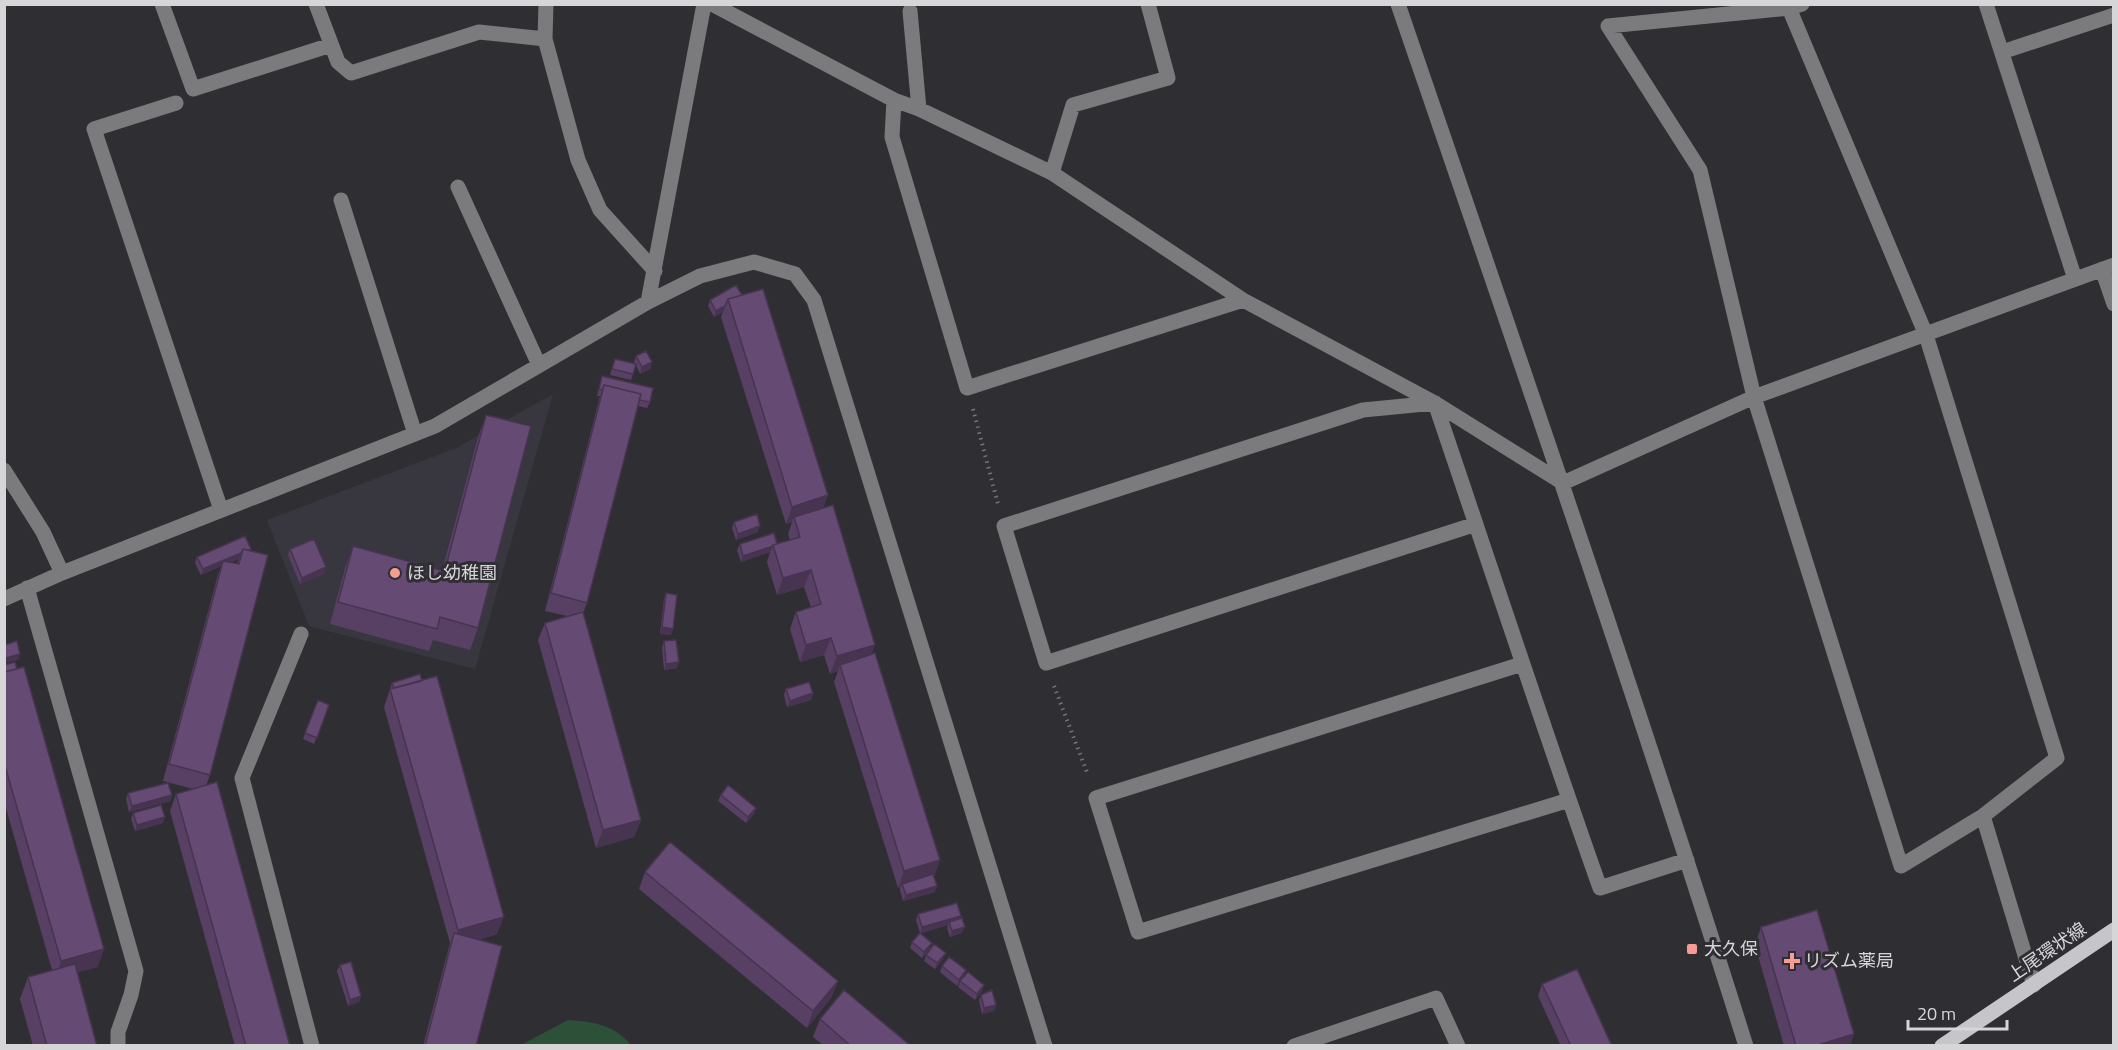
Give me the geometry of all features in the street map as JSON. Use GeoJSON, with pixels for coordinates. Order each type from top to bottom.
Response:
{"type":"FeatureCollection","features":[{"type":"Feature","properties":{"kind":"main road","name":"上尾環状線"},"geometry":{"type":"LineString","coordinates":[[1941,1046],[2114,930]]}},
{"type":"Feature","properties":{"kind":"street"},"geometry":{"type":"LineString","coordinates":[[162,4],[193,89],[331,45]]}},
{"type":"Feature","properties":{"kind":"street"},"geometry":{"type":"LineString","coordinates":[[316,4],[338,62],[351,73],[479,32],[545,39]]}},
{"type":"Feature","properties":{"kind":"street"},"geometry":{"type":"LineString","coordinates":[[546,4],[545,39],[578,159],[600,210],[655,271]]}},
{"type":"Feature","properties":{"kind":"street"},"geometry":{"type":"LineString","coordinates":[[648,302],[704,4]]}},
{"type":"Feature","properties":{"kind":"street"},"geometry":{"type":"LineString","coordinates":[[712,4],[894,100],[919,109],[1052,173],[1243,300],[1435,403],[1563,483]]}},
{"type":"Feature","properties":{"kind":"street"},"geometry":{"type":"LineString","coordinates":[[1052,173],[1073,105],[1168,78],[1148,4]]}},
{"type":"Feature","properties":{"kind":"street"},"geometry":{"type":"LineString","coordinates":[[1398,4],[1563,483],[1746,1046]]}},
{"type":"Feature","properties":{"kind":"street"},"geometry":{"type":"LineString","coordinates":[[1986,4],[2075,279]]}},
{"type":"Feature","properties":{"kind":"street"},"geometry":{"type":"LineString","coordinates":[[1793,6],[1926,335],[2057,758],[1983,816],[1901,866],[1754,397],[1700,170],[1608,26],[1793,6]]}},
{"type":"Feature","properties":{"kind":"street"},"geometry":{"type":"LineString","coordinates":[[910,11],[919,109]]}},
{"type":"Feature","properties":{"kind":"street"},"geometry":{"type":"LineString","coordinates":[[2002,52],[2114,15]]}},
{"type":"Feature","properties":{"kind":"street"},"geometry":{"type":"LineString","coordinates":[[894,100],[892,137],[967,388],[1243,300]]}},
{"type":"Feature","properties":{"kind":"street"},"geometry":{"type":"LineString","coordinates":[[176,103],[94,129],[221,510]]}},
{"type":"Feature","properties":{"kind":"street"},"geometry":{"type":"LineString","coordinates":[[458,188],[539,366]]}},
{"type":"Feature","properties":{"kind":"street"},"geometry":{"type":"LineString","coordinates":[[341,200],[415,434]]}},
{"type":"Feature","properties":{"kind":"street"},"geometry":{"type":"LineString","coordinates":[[4,599],[62,573],[435,426],[648,302],[700,276],[754,262],[795,274],[814,300],[1045,1046]]}},
{"type":"Feature","properties":{"kind":"street"},"geometry":{"type":"LineString","coordinates":[[1563,483],[1754,397],[2108,267],[2114,304]]}},
{"type":"Feature","properties":{"kind":"street"},"geometry":{"type":"LineString","coordinates":[[1435,403],[1600,888],[1687,860]]}},
{"type":"Feature","properties":{"kind":"street"},"geometry":{"type":"LineString","coordinates":[[1435,403],[1363,410],[1004,526],[1046,663],[1476,524]]}},
{"type":"Feature","properties":{"kind":"street"},"geometry":{"type":"LineString","coordinates":[[4,470],[43,532],[62,573]]}},
{"type":"Feature","properties":{"kind":"street"},"geometry":{"type":"LineString","coordinates":[[27,588],[136,971],[131,995],[118,1032],[118,1046]]}},
{"type":"Feature","properties":{"kind":"street"},"geometry":{"type":"LineString","coordinates":[[301,634],[242,778],[312,1046]]}},
{"type":"Feature","properties":{"kind":"street"},"geometry":{"type":"LineString","coordinates":[[1522,664],[1096,798],[1138,932],[1569,800]]}},
{"type":"Feature","properties":{"kind":"street"},"geometry":{"type":"LineString","coordinates":[[1983,816],[2034,985]]}},
{"type":"Feature","properties":{"kind":"street"},"geometry":{"type":"LineString","coordinates":[[1294,1046],[1436,998],[1458,1046]]}},
{"type":"Feature","properties":{"kind":"path"},"geometry":{"type":"LineString","coordinates":[[967,388],[1004,526]]}},
{"type":"Feature","properties":{"kind":"path"},"geometry":{"type":"LineString","coordinates":[[1046,663],[1096,798]]}},
{"type":"Feature","properties":{"kind":"shaded area","name":"ほし幼稚園"},"geometry":{"type":"Polygon","coordinates":[[[553,394],[475,669],[309,626],[267,520],[456,448],[553,394]]]}},
{"type":"Feature","properties":{"kind":"green space"},"geometry":{"type":"Polygon","coordinates":[[[568,1020],[610,1028],[631,1045],[521,1045],[568,1020]]]}},
{"type":"Feature","properties":{"kind":"building"},"geometry":{"type":"Polygon","coordinates":[[[736,285],[742,295],[728,299],[725,306],[716,311],[710,300],[736,285]]]}},
{"type":"Feature","properties":{"kind":"building"},"geometry":{"type":"Polygon","coordinates":[[[763,289],[828,495],[792,507],[728,299],[763,289]]]}},
{"type":"Feature","properties":{"kind":"building"},"geometry":{"type":"Polygon","coordinates":[[[646,351],[652,362],[642,367],[636,356],[646,351]]]}},
{"type":"Feature","properties":{"kind":"building"},"geometry":{"type":"Polygon","coordinates":[[[615,359],[636,364],[633,374],[612,369],[615,359]]]}},
{"type":"Feature","properties":{"kind":"building"},"geometry":{"type":"Polygon","coordinates":[[[602,376],[653,388],[650,402],[639,400],[641,394],[604,385],[602,390],[599,389],[602,376]]]}},
{"type":"Feature","properties":{"kind":"building"},"geometry":{"type":"Polygon","coordinates":[[[604,385],[641,394],[587,603],[551,593],[604,385]]]}},
{"type":"Feature","properties":{"kind":"building"},"geometry":{"type":"Polygon","coordinates":[[[486,415],[531,426],[478,628],[440,617],[437,629],[338,602],[353,546],[440,570],[446,566],[486,415]]]}},
{"type":"Feature","properties":{"kind":"building"},"geometry":{"type":"Polygon","coordinates":[[[833,505],[875,645],[837,656],[831,638],[806,645],[796,612],[821,604],[811,570],[783,578],[773,545],[800,537],[794,517],[833,505]]]}},
{"type":"Feature","properties":{"kind":"building"},"geometry":{"type":"Polygon","coordinates":[[[757,514],[760,526],[738,534],[734,522],[757,514]]]}},
{"type":"Feature","properties":{"kind":"building"},"geometry":{"type":"Polygon","coordinates":[[[774,533],[777,544],[743,556],[740,544],[774,533]]]}},
{"type":"Feature","properties":{"kind":"building"},"geometry":{"type":"Polygon","coordinates":[[[245,536],[251,549],[243,549],[241,553],[203,569],[197,557],[245,536]]]}},
{"type":"Feature","properties":{"kind":"building"},"geometry":{"type":"Polygon","coordinates":[[[314,539],[326,567],[302,578],[290,549],[314,539]]]}},
{"type":"Feature","properties":{"kind":"building"},"geometry":{"type":"Polygon","coordinates":[[[243,549],[268,555],[210,775],[169,764],[223,561],[239,564],[243,549]]]}},
{"type":"Feature","properties":{"kind":"building"},"geometry":{"type":"Polygon","coordinates":[[[666,593],[677,595],[673,629],[662,627],[666,593]]]}},
{"type":"Feature","properties":{"kind":"building"},"geometry":{"type":"Polygon","coordinates":[[[583,612],[641,820],[603,830],[545,623],[583,612]]]}},
{"type":"Feature","properties":{"kind":"building"},"geometry":{"type":"Polygon","coordinates":[[[676,640],[679,662],[666,664],[664,641],[676,640]]]}},
{"type":"Feature","properties":{"kind":"building"},"geometry":{"type":"Polygon","coordinates":[[[17,641],[20,654],[6,658],[4,645],[17,641]]]}},
{"type":"Feature","properties":{"kind":"building"},"geometry":{"type":"Polygon","coordinates":[[[875,653],[940,860],[904,871],[840,665],[875,653]]]}},
{"type":"Feature","properties":{"kind":"building"},"geometry":{"type":"Polygon","coordinates":[[[15,662],[17,669],[4,672],[4,665],[15,662]]]}},
{"type":"Feature","properties":{"kind":"building"},"geometry":{"type":"Polygon","coordinates":[[[24,667],[104,949],[61,961],[4,762],[4,672],[24,667]]]}},
{"type":"Feature","properties":{"kind":"building"},"geometry":{"type":"Polygon","coordinates":[[[420,674],[422,681],[394,688],[392,683],[420,674]]]}},
{"type":"Feature","properties":{"kind":"building"},"geometry":{"type":"Polygon","coordinates":[[[437,676],[504,917],[458,930],[390,689],[437,676]]]}},
{"type":"Feature","properties":{"kind":"building"},"geometry":{"type":"Polygon","coordinates":[[[809,682],[813,693],[790,701],[786,689],[809,682]]]}},
{"type":"Feature","properties":{"kind":"building"},"geometry":{"type":"Polygon","coordinates":[[[318,700],[329,705],[317,738],[305,733],[318,700]]]}},
{"type":"Feature","properties":{"kind":"building"},"geometry":{"type":"Polygon","coordinates":[[[217,782],[290,1046],[246,1046],[176,794],[217,782]]]}},
{"type":"Feature","properties":{"kind":"building"},"geometry":{"type":"Polygon","coordinates":[[[168,783],[172,795],[132,806],[128,793],[168,783]]]}},
{"type":"Feature","properties":{"kind":"building"},"geometry":{"type":"Polygon","coordinates":[[[728,785],[756,808],[748,817],[721,795],[728,785]]]}},
{"type":"Feature","properties":{"kind":"building"},"geometry":{"type":"Polygon","coordinates":[[[161,805],[165,817],[137,825],[133,813],[161,805]]]}},
{"type":"Feature","properties":{"kind":"building"},"geometry":{"type":"Polygon","coordinates":[[[670,842],[838,981],[813,1011],[645,872],[670,842]]]}},
{"type":"Feature","properties":{"kind":"building"},"geometry":{"type":"Polygon","coordinates":[[[933,874],[937,886],[906,895],[902,884],[933,874]]]}},
{"type":"Feature","properties":{"kind":"building"},"geometry":{"type":"Polygon","coordinates":[[[957,903],[961,916],[922,927],[918,914],[957,903]]]}},
{"type":"Feature","properties":{"kind":"building"},"geometry":{"type":"Polygon","coordinates":[[[1817,910],[1854,1034],[1815,1046],[1796,1046],[1761,927],[1817,910]]]}},
{"type":"Feature","properties":{"kind":"building"},"geometry":{"type":"Polygon","coordinates":[[[962,918],[965,927],[952,931],[949,922],[962,918]]]}},
{"type":"Feature","properties":{"kind":"building"},"geometry":{"type":"Polygon","coordinates":[[[454,933],[502,946],[476,1046],[425,1046],[454,933]]]}},
{"type":"Feature","properties":{"kind":"building"},"geometry":{"type":"Polygon","coordinates":[[[920,933],[932,943],[924,952],[912,942],[920,933]]]}},
{"type":"Feature","properties":{"kind":"building"},"geometry":{"type":"Polygon","coordinates":[[[934,944],[946,953],[937,963],[926,955],[934,944]]]}},
{"type":"Feature","properties":{"kind":"building"},"geometry":{"type":"Polygon","coordinates":[[[949,957],[966,970],[959,980],[942,966],[949,957]]]}},
{"type":"Feature","properties":{"kind":"building"},"geometry":{"type":"Polygon","coordinates":[[[351,962],[361,996],[350,1000],[340,965],[351,962]]]}},
{"type":"Feature","properties":{"kind":"building"},"geometry":{"type":"Polygon","coordinates":[[[75,964],[97,1046],[47,1046],[28,977],[75,964]]]}},
{"type":"Feature","properties":{"kind":"building"},"geometry":{"type":"Polygon","coordinates":[[[1577,969],[1612,1046],[1571,1046],[1542,984],[1577,969]]]}},
{"type":"Feature","properties":{"kind":"building"},"geometry":{"type":"Polygon","coordinates":[[[968,972],[984,985],[977,994],[960,981],[968,972]]]}},
{"type":"Feature","properties":{"kind":"building"},"geometry":{"type":"Polygon","coordinates":[[[844,990],[911,1046],[851,1046],[820,1019],[844,990]]]}},
{"type":"Feature","properties":{"kind":"building"},"geometry":{"type":"Polygon","coordinates":[[[992,990],[996,1005],[984,1008],[981,995],[992,990]]]}},
{"type":"Feature","properties":{"kind":"place","name":"ほし幼稚園"},"geometry":{"type":"Point","coordinates":[395,573]}},
{"type":"Feature","properties":{"kind":"place","name":"大久保"},"geometry":{"type":"Point","coordinates":[1692,949]}},
{"type":"Feature","properties":{"kind":"place","name":"リズム薬局"},"geometry":{"type":"Point","coordinates":[1792,961]}}]}
